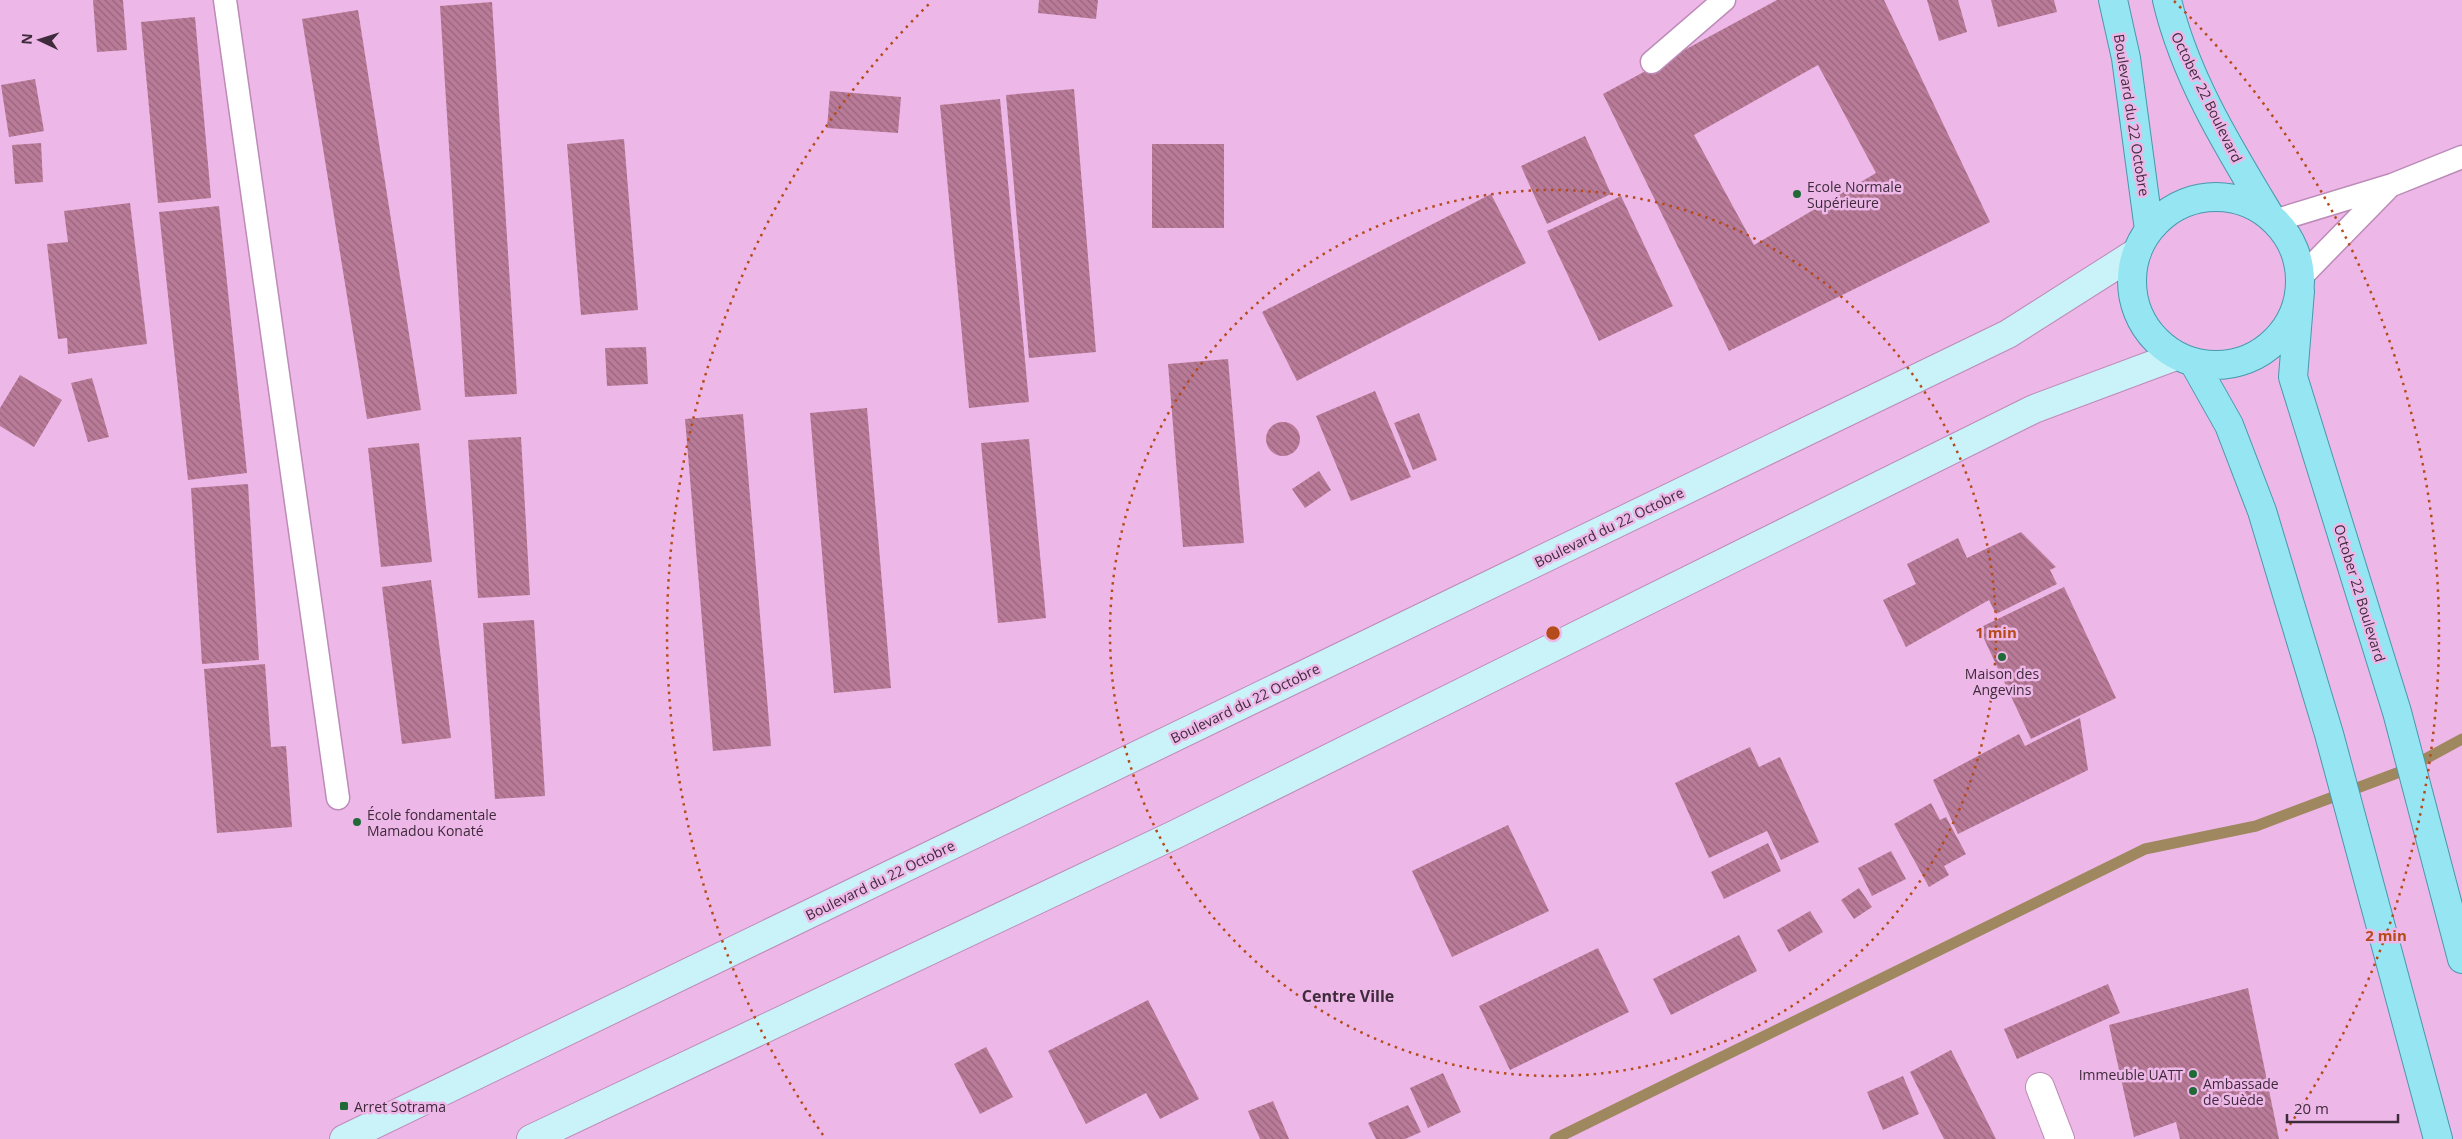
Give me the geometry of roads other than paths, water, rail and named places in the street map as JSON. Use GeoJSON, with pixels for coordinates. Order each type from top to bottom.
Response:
{"type":"FeatureCollection","features":[{"type":"Feature","properties":{"kind":"main road","name":"Boulevard du 22 Octobre"},"geometry":{"type":"LineString","coordinates":[[344,1139],[2008,334],[2143,241],[2126,58],[2113,0]]}},
{"type":"Feature","properties":{"kind":"main road","name":"October 22 Boulevard"},"geometry":{"type":"LineString","coordinates":[[2167,0],[2175,33],[2225,141],[2272,219]]}},
{"type":"Feature","properties":{"kind":"main road"},"geometry":{"type":"LineString","coordinates":[[2221,197],[2248,203],[2272,219],[2289,238],[2298,264],[2299,285],[2292,318],[2277,340],[2248,360],[2213,366],[2185,360],[2161,346],[2148,332],[2138,314],[2133,297],[2132,277],[2143,241],[2168,212],[2193,200],[2221,197]]}},
{"type":"Feature","properties":{"kind":"main road","name":"October 22 Boulevard"},"geometry":{"type":"LineString","coordinates":[[2299,285],[2293,377],[2397,712],[2462,959]]}},
{"type":"Feature","properties":{"kind":"main road"},"geometry":{"type":"LineString","coordinates":[[2185,360],[2229,425],[2262,511],[2329,734],[2438,1139]]}},
{"type":"Feature","properties":{"kind":"main road"},"geometry":{"type":"LineString","coordinates":[[531,1139],[1176,834],[2034,408],[2185,360]]}},
{"type":"Feature","properties":{"kind":"street"},"geometry":{"type":"LineString","coordinates":[[2040,1087],[2060,1139]]}},
{"type":"Feature","properties":{"kind":"lane"},"geometry":{"type":"LineString","coordinates":[[225,0],[338,798]]}},
{"type":"Feature","properties":{"kind":"lane"},"geometry":{"type":"LineString","coordinates":[[1652,62],[1724,0]]}},
{"type":"Feature","properties":{"kind":"lane"},"geometry":{"type":"LineString","coordinates":[[2272,219],[2392,184],[2462,157]]}},
{"type":"Feature","properties":{"kind":"lane"},"geometry":{"type":"LineString","coordinates":[[2299,285],[2392,184]]}},
{"type":"Feature","properties":{"kind":"waterway"},"geometry":{"type":"LineString","coordinates":[[1555,1139],[2145,849],[2256,826],[2405,770],[2462,739]]}},
{"type":"Feature","properties":{"kind":"place","name":"Ecole Normale Supérieure"},"geometry":{"type":"Point","coordinates":[1797,194]}},
{"type":"Feature","properties":{"kind":"place","name":"Maison des Angevins"},"geometry":{"type":"Point","coordinates":[2002,657]}},
{"type":"Feature","properties":{"kind":"place","name":"École fondamentale Mamadou Konaté"},"geometry":{"type":"Point","coordinates":[357,822]}},
{"type":"Feature","properties":{"kind":"place","name":"Immeuble UATT"},"geometry":{"type":"Point","coordinates":[2193,1074]}},
{"type":"Feature","properties":{"kind":"place","name":"Ambassade de Suède"},"geometry":{"type":"Point","coordinates":[2193,1091]}},
{"type":"Feature","properties":{"kind":"place","name":"Arret Sotrama"},"geometry":{"type":"Point","coordinates":[344,1106]}},
{"type":"Feature","properties":{"kind":"district","name":"Centre Ville"},"geometry":{"type":"Point","coordinates":[1348,996]}}]}
